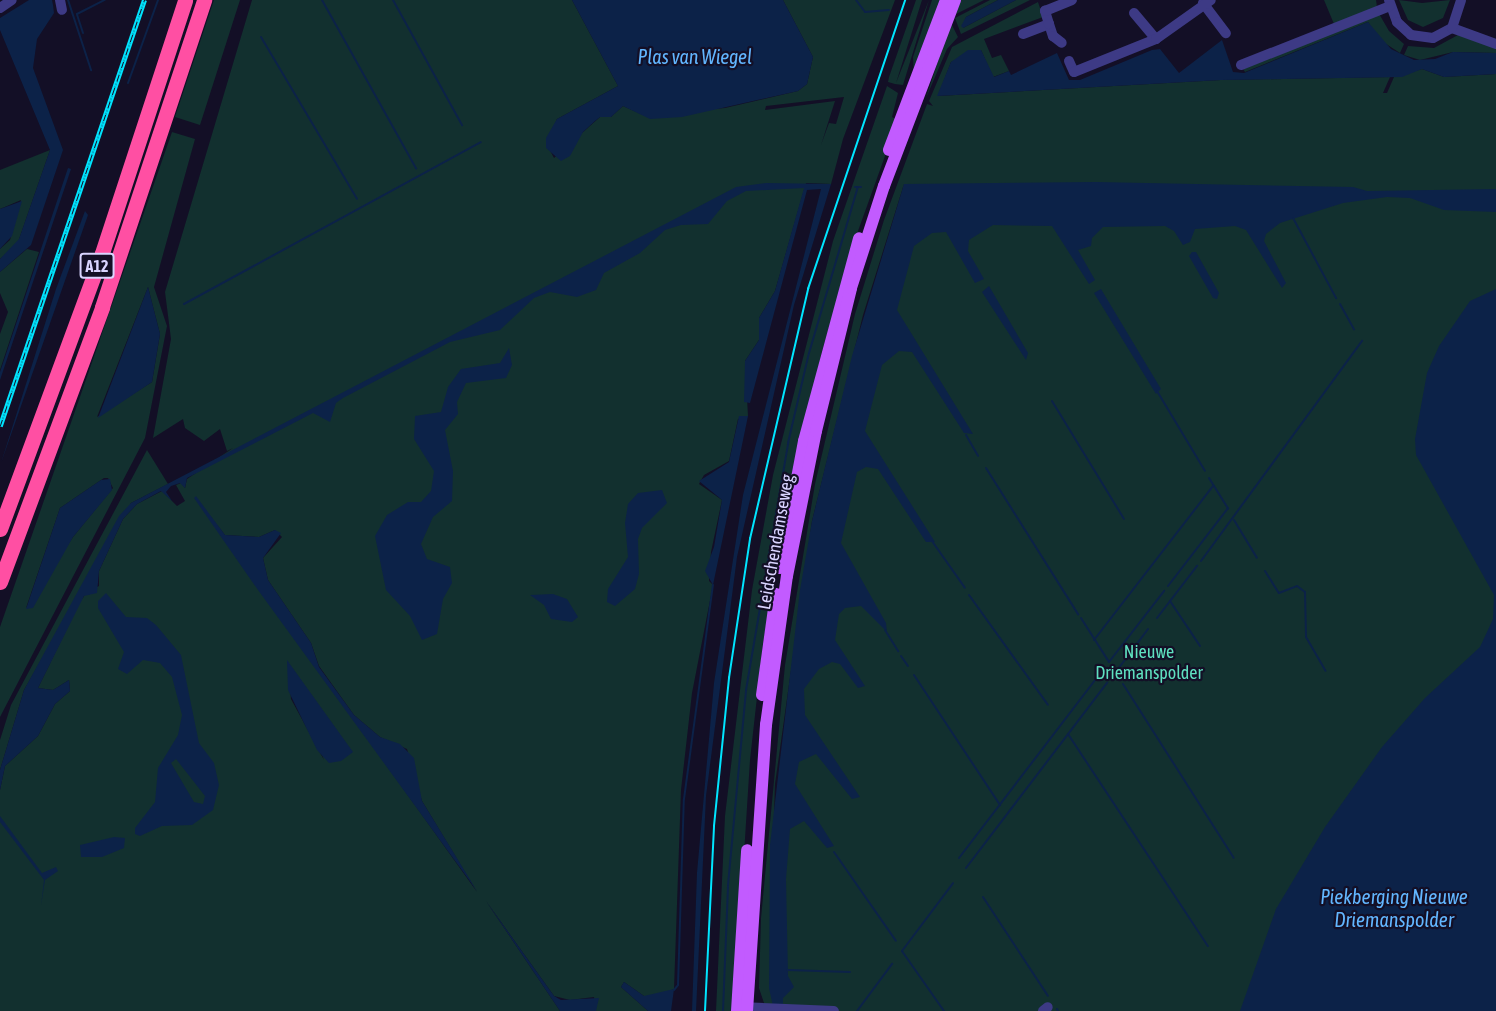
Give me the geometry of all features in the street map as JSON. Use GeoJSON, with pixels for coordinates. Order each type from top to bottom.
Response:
{"type":"FeatureCollection","features":[{"type":"Feature","properties":{"kind":"highway","name":"A12"},"geometry":{"type":"LineString","coordinates":[[0,529],[102,253],[185,0]]}},
{"type":"Feature","properties":{"kind":"highway","name":"A12"},"geometry":{"type":"LineString","coordinates":[[0,582],[102,307],[204,0]]}},
{"type":"Feature","properties":{"kind":"main road"},"geometry":{"type":"LineString","coordinates":[[913,98],[946,0]]}},
{"type":"Feature","properties":{"kind":"main road"},"geometry":{"type":"LineString","coordinates":[[913,98],[955,0]]}},
{"type":"Feature","properties":{"kind":"main road","name":"Leidschendamseweg"},"geometry":{"type":"LineString","coordinates":[[742,1009],[755,758],[767,651],[788,523],[828,340],[876,185],[913,98]]}},
{"type":"Feature","properties":{"kind":"street"},"geometry":{"type":"LineString","coordinates":[[0,8],[12,0]]}},
{"type":"Feature","properties":{"kind":"street"},"geometry":{"type":"LineString","coordinates":[[1062,42],[1053,36],[1045,11],[1072,0]]}},
{"type":"Feature","properties":{"kind":"street"},"geometry":{"type":"LineString","coordinates":[[1241,65],[1389,3],[1397,22],[1411,35],[1433,38],[1452,28],[1461,0]]}},
{"type":"Feature","properties":{"kind":"street"},"geometry":{"type":"LineString","coordinates":[[1069,61],[1074,72],[1156,39],[1207,2],[1226,33]]}},
{"type":"Feature","properties":{"kind":"street"},"geometry":{"type":"LineString","coordinates":[[1134,13],[1156,39]]}},
{"type":"Feature","properties":{"kind":"street"},"geometry":{"type":"LineString","coordinates":[[1023,34],[1049,24]]}},
{"type":"Feature","properties":{"kind":"street"},"geometry":{"type":"LineString","coordinates":[[1452,28],[1496,44]]}},
{"type":"Feature","properties":{"kind":"street","name":"Leidschendamseweg"},"geometry":{"type":"LineString","coordinates":[[742,1009],[834,1011]]}},
{"type":"Feature","properties":{"kind":"green space"},"geometry":{"type":"Polygon","coordinates":[[[214,0],[240,0],[200,125],[175,117],[214,0]]]}},
{"type":"Feature","properties":{"kind":"green space"},"geometry":{"type":"Polygon","coordinates":[[[252,0],[572,0],[618,86],[557,119],[546,143],[554,158],[600,117],[611,117],[623,106],[643,115],[725,108],[798,91],[807,84],[813,57],[783,0],[895,0],[843,139],[831,184],[806,183],[775,291],[759,318],[759,340],[745,361],[748,416],[738,419],[729,461],[704,475],[699,484],[722,500],[711,552],[709,581],[713,585],[692,693],[681,790],[674,989],[653,997],[644,996],[624,982],[621,987],[648,1011],[596,1011],[594,997],[570,1000],[554,996],[486,901],[560,1011],[0,1011],[0,790],[5,766],[38,736],[55,704],[70,691],[69,680],[53,690],[38,688],[80,602],[87,592],[99,586],[99,571],[123,519],[137,504],[162,491],[177,506],[185,501],[176,485],[181,483],[185,488],[187,479],[233,448],[227,451],[220,429],[204,441],[185,428],[183,419],[153,438],[171,339],[165,292],[252,0]],[[844,97],[766,106],[765,110],[835,101],[821,145],[829,123],[836,124],[844,97]],[[195,497],[477,892],[422,801],[407,749],[380,737],[354,715],[319,666],[311,643],[268,580],[263,558],[282,537],[275,530],[259,537],[225,535],[195,497]],[[288,663],[291,699],[324,760],[288,663]]]}},
{"type":"Feature","properties":{"kind":"green space"},"geometry":{"type":"Polygon","coordinates":[[[916,0],[922,0],[896,83],[929,0],[903,85],[888,82],[889,77],[916,0]]]}},
{"type":"Feature","properties":{"kind":"green space"},"geometry":{"type":"Polygon","coordinates":[[[932,0],[942,0],[914,75],[913,57],[932,0]]]}},
{"type":"Feature","properties":{"kind":"green space"},"geometry":{"type":"Polygon","coordinates":[[[958,0],[984,0],[954,15],[951,23],[958,37],[947,49],[926,98],[958,0]]]}},
{"type":"Feature","properties":{"kind":"green space"},"geometry":{"type":"Polygon","coordinates":[[[990,0],[998,0],[966,17],[963,28],[1016,0],[1030,0],[961,34],[955,18],[990,0]]]}},
{"type":"Feature","properties":{"kind":"green space"},"geometry":{"type":"Polygon","coordinates":[[[1324,0],[1376,0],[1377,7],[1334,24],[1324,0]]]}},
{"type":"Feature","properties":{"kind":"green space"},"geometry":{"type":"Polygon","coordinates":[[[1399,0],[1422,3],[1450,0],[1443,18],[1423,27],[1408,20],[1399,0]]]}},
{"type":"Feature","properties":{"kind":"green space","name":"Nieuwe Driemanspolder"},"geometry":{"type":"Polygon","coordinates":[[[1038,2],[1043,17],[984,39],[992,58],[1001,55],[1009,71],[993,77],[981,50],[951,62],[938,96],[1221,80],[1390,77],[1383,93],[1387,93],[1394,77],[1422,69],[1444,77],[1496,74],[1496,1011],[769,1011],[765,1006],[759,988],[761,918],[785,665],[815,484],[855,314],[884,220],[927,104],[933,106],[929,101],[952,47],[1038,2]],[[904,184],[863,315],[812,521],[775,784],[770,939],[785,763],[904,184]]]}},
{"type":"Feature","properties":{"kind":"green space"},"geometry":{"type":"Polygon","coordinates":[[[1378,12],[1389,31],[1404,44],[1400,53],[1380,40],[1368,22],[1245,72],[1242,67],[1378,12]]]}},
{"type":"Feature","properties":{"kind":"green space"},"geometry":{"type":"Polygon","coordinates":[[[1458,35],[1496,46],[1496,53],[1453,52],[1420,60],[1404,55],[1408,46],[1434,48],[1458,35]]]}},
{"type":"Feature","properties":{"kind":"green space"},"geometry":{"type":"Polygon","coordinates":[[[887,86],[898,93],[892,117],[898,120],[858,231],[822,351],[783,526],[763,643],[750,760],[734,1011],[716,1011],[725,816],[752,590],[773,475],[833,241],[887,86]]]}},
{"type":"Feature","properties":{"kind":"green space"},"geometry":{"type":"Polygon","coordinates":[[[172,132],[195,139],[154,287],[167,326],[145,438],[0,717],[0,627],[172,132]],[[148,287],[97,417],[152,382],[160,334],[148,287]],[[104,478],[60,508],[26,608],[73,537],[113,488],[108,478],[104,478]]]}},
{"type":"Feature","properties":{"kind":"green space"},"geometry":{"type":"Polygon","coordinates":[[[50,150],[17,245],[0,259],[0,249],[10,240],[21,200],[0,209],[0,170],[50,150]]]}},
{"type":"Feature","properties":{"kind":"green space"},"geometry":{"type":"Polygon","coordinates":[[[27,249],[39,252],[0,370],[0,334],[8,312],[0,293],[0,272],[27,249]]]}},
{"type":"Feature","properties":{"kind":"green space"},"geometry":{"type":"Polygon","coordinates":[[[147,450],[168,484],[131,503],[24,690],[0,770],[0,740],[11,705],[147,450]]]}},
{"type":"Feature","properties":{"kind":"water"},"geometry":{"type":"Polygon","coordinates":[[[29,0],[52,0],[54,13],[37,39],[33,68],[63,150],[31,245],[0,272],[0,259],[19,239],[50,150],[0,30],[0,18],[29,0]]]}},
{"type":"Feature","properties":{"kind":"water","name":"Plas van Wiegel"},"geometry":{"type":"Polygon","coordinates":[[[572,0],[783,0],[813,57],[807,84],[798,91],[682,117],[650,119],[623,106],[611,117],[600,117],[595,121],[583,132],[570,156],[561,161],[546,148],[546,138],[557,119],[618,86],[572,0]]]}},
{"type":"Feature","properties":{"kind":"water"},"geometry":{"type":"Polygon","coordinates":[[[998,0],[1016,0],[963,28],[961,26],[966,17],[998,0]]]}},
{"type":"Feature","properties":{"kind":"water"},"geometry":{"type":"Polygon","coordinates":[[[1368,22],[1391,49],[1414,60],[1435,59],[1453,52],[1496,53],[1496,74],[1444,77],[1422,69],[1402,77],[1221,80],[937,96],[951,62],[968,50],[981,50],[994,77],[1009,71],[1011,75],[1057,53],[1069,80],[1080,80],[1152,50],[1160,49],[1179,73],[1222,40],[1233,72],[1244,73],[1368,22]]]}},
{"type":"Feature","properties":{"kind":"water"},"geometry":{"type":"Polygon","coordinates":[[[68,168],[71,169],[0,380],[0,372],[68,168]]]}},
{"type":"Feature","properties":{"kind":"water"},"geometry":{"type":"Polygon","coordinates":[[[1096,182],[1353,187],[1367,191],[1496,189],[1496,212],[1444,210],[1410,198],[1387,197],[1343,203],[1280,223],[1266,234],[1264,241],[1286,283],[1282,288],[1246,230],[1235,226],[1195,229],[1190,242],[1183,245],[1174,231],[1165,226],[1103,227],[1092,238],[1091,246],[1078,250],[1095,280],[1089,284],[1052,226],[993,225],[969,240],[968,251],[984,279],[975,283],[946,232],[932,233],[914,246],[897,310],[973,434],[964,433],[912,352],[899,351],[882,365],[865,431],[935,542],[926,542],[878,469],[866,467],[857,472],[841,543],[886,623],[887,632],[861,606],[845,608],[839,614],[835,640],[865,686],[858,688],[840,664],[832,662],[819,669],[804,689],[805,715],[860,797],[852,799],[816,754],[799,762],[795,784],[834,846],[827,848],[804,821],[790,829],[786,879],[788,976],[794,987],[783,998],[783,1011],[774,1011],[769,988],[770,845],[800,590],[812,521],[852,356],[904,184],[1096,182]]]}},
{"type":"Feature","properties":{"kind":"water"},"geometry":{"type":"Polygon","coordinates":[[[766,183],[831,184],[794,305],[737,557],[706,796],[696,1011],[692,1011],[697,873],[714,683],[743,495],[821,189],[807,190],[750,403],[744,402],[745,361],[759,340],[759,318],[775,291],[804,188],[746,191],[727,201],[708,224],[681,225],[665,230],[640,253],[604,273],[596,290],[577,297],[550,292],[534,298],[500,330],[450,342],[343,398],[336,403],[330,422],[313,413],[187,478],[185,488],[180,483],[171,486],[166,492],[172,501],[161,491],[137,504],[123,519],[99,571],[97,593],[84,596],[38,688],[53,690],[69,680],[70,691],[55,704],[38,736],[5,766],[0,790],[0,770],[24,690],[119,516],[131,503],[736,187],[766,183]]]}},
{"type":"Feature","properties":{"kind":"water"},"geometry":{"type":"Polygon","coordinates":[[[22,201],[12,236],[0,249],[0,209],[22,201]]]}},
{"type":"Feature","properties":{"kind":"water"},"geometry":{"type":"Polygon","coordinates":[[[85,211],[88,215],[1,463],[56,289],[85,211]]]}},
{"type":"Feature","properties":{"kind":"water"},"geometry":{"type":"Polygon","coordinates":[[[1192,252],[1196,252],[1219,293],[1217,299],[1213,298],[1189,256],[1192,252]]]}},
{"type":"Feature","properties":{"kind":"water"},"geometry":{"type":"Polygon","coordinates":[[[989,286],[1028,353],[1026,360],[982,292],[989,286]]]}},
{"type":"Feature","properties":{"kind":"water"},"geometry":{"type":"Polygon","coordinates":[[[148,287],[160,334],[152,382],[98,418],[148,287]]]}},
{"type":"Feature","properties":{"kind":"water"},"geometry":{"type":"Polygon","coordinates":[[[1101,289],[1161,389],[1156,394],[1094,293],[1101,289]]]}},
{"type":"Feature","properties":{"kind":"water","name":"Piekberging Nieuwe Driemanspolder"},"geometry":{"type":"Polygon","coordinates":[[[1496,289],[1496,1011],[1240,1011],[1276,909],[1325,827],[1382,747],[1425,698],[1480,647],[1493,619],[1494,595],[1416,455],[1415,439],[1427,373],[1439,346],[1470,301],[1496,289]]]}},
{"type":"Feature","properties":{"kind":"water"},"geometry":{"type":"Polygon","coordinates":[[[509,348],[512,365],[506,378],[466,383],[457,402],[458,414],[445,430],[453,471],[452,501],[433,517],[421,544],[427,559],[450,567],[452,583],[443,599],[437,634],[422,640],[410,616],[386,590],[375,536],[387,515],[408,502],[421,502],[431,491],[434,471],[414,439],[415,416],[441,412],[448,387],[461,369],[500,363],[509,348]]]}},
{"type":"Feature","properties":{"kind":"water"},"geometry":{"type":"Polygon","coordinates":[[[739,416],[748,416],[713,585],[705,571],[714,547],[722,500],[699,481],[729,462],[739,416]]]}},
{"type":"Feature","properties":{"kind":"water"},"geometry":{"type":"Polygon","coordinates":[[[110,479],[112,490],[73,537],[33,608],[26,609],[60,508],[101,480],[110,479]]]}},
{"type":"Feature","properties":{"kind":"water"},"geometry":{"type":"Polygon","coordinates":[[[662,490],[667,503],[642,528],[638,539],[639,574],[635,589],[615,606],[607,602],[608,589],[628,557],[625,523],[628,504],[638,493],[662,490]]]}},
{"type":"Feature","properties":{"kind":"water"},"geometry":{"type":"Polygon","coordinates":[[[196,496],[225,535],[259,537],[275,530],[281,533],[263,558],[268,580],[311,643],[319,667],[354,715],[380,737],[400,744],[414,758],[422,801],[477,891],[258,590],[194,498],[196,496]]]}},
{"type":"Feature","properties":{"kind":"water"},"geometry":{"type":"Polygon","coordinates":[[[106,593],[126,617],[147,618],[156,625],[181,655],[199,743],[214,763],[219,785],[213,810],[192,825],[162,826],[140,836],[135,834],[135,828],[155,802],[158,768],[178,735],[182,715],[172,677],[160,663],[143,660],[127,674],[118,669],[124,652],[98,608],[98,601],[106,593]],[[176,759],[171,763],[194,802],[203,804],[205,796],[176,759]]]}},
{"type":"Feature","properties":{"kind":"water"},"geometry":{"type":"Polygon","coordinates":[[[553,594],[567,599],[578,617],[572,622],[551,619],[544,605],[530,595],[553,594]]]}},
{"type":"Feature","properties":{"kind":"water"},"geometry":{"type":"Polygon","coordinates":[[[287,660],[353,752],[341,761],[329,763],[317,750],[288,690],[287,660]]]}},
{"type":"Feature","properties":{"kind":"water"},"geometry":{"type":"Polygon","coordinates":[[[0,816],[42,873],[56,867],[58,871],[45,880],[41,906],[44,880],[0,822],[0,816]]]}},
{"type":"Feature","properties":{"kind":"water"},"geometry":{"type":"Polygon","coordinates":[[[114,837],[125,838],[124,848],[102,857],[81,857],[80,845],[114,837]]]}},
{"type":"Feature","properties":{"kind":"water"},"geometry":{"type":"Polygon","coordinates":[[[486,901],[554,996],[561,1000],[599,998],[596,1011],[560,1011],[486,901]]]}},
{"type":"Feature","properties":{"kind":"water"},"geometry":{"type":"Polygon","coordinates":[[[624,982],[644,996],[674,989],[671,1011],[648,1011],[621,987],[624,982]]]}},
{"type":"Feature","properties":{"kind":"waterway"},"geometry":{"type":"LineString","coordinates":[[68,0],[91,70]]}},
{"type":"Feature","properties":{"kind":"waterway"},"geometry":{"type":"LineString","coordinates":[[83,33],[77,14],[105,0]]}},
{"type":"Feature","properties":{"kind":"waterway"},"geometry":{"type":"LineString","coordinates":[[128,83],[158,0]]}},
{"type":"Feature","properties":{"kind":"waterway"},"geometry":{"type":"LineString","coordinates":[[322,0],[416,168]]}},
{"type":"Feature","properties":{"kind":"waterway"},"geometry":{"type":"LineString","coordinates":[[393,0],[462,125]]}},
{"type":"Feature","properties":{"kind":"waterway"},"geometry":{"type":"LineString","coordinates":[[856,0],[865,12],[889,10]]}},
{"type":"Feature","properties":{"kind":"waterway"},"geometry":{"type":"LineString","coordinates":[[261,37],[357,199]]}},
{"type":"Feature","properties":{"kind":"waterway"},"geometry":{"type":"LineString","coordinates":[[184,304],[481,142]]}},
{"type":"Feature","properties":{"kind":"waterway"},"geometry":{"type":"LineString","coordinates":[[855,187],[861,187]]}},
{"type":"Feature","properties":{"kind":"waterway"},"geometry":{"type":"LineString","coordinates":[[723,1011],[728,885],[746,690],[788,443],[809,353],[858,187]]}},
{"type":"Feature","properties":{"kind":"waterway"},"geometry":{"type":"LineString","coordinates":[[1293,218],[1336,298]]}},
{"type":"Feature","properties":{"kind":"waterway"},"geometry":{"type":"LineString","coordinates":[[1340,304],[1354,329]]}},
{"type":"Feature","properties":{"kind":"waterway"},"geometry":{"type":"LineString","coordinates":[[1201,561],[1362,341]]}},
{"type":"Feature","properties":{"kind":"waterway"},"geometry":{"type":"LineString","coordinates":[[1157,391],[1205,471]]}},
{"type":"Feature","properties":{"kind":"waterway"},"geometry":{"type":"LineString","coordinates":[[1052,401],[1124,519]]}},
{"type":"Feature","properties":{"kind":"waterway"},"geometry":{"type":"LineString","coordinates":[[966,435],[978,456]]}},
{"type":"Feature","properties":{"kind":"waterway"},"geometry":{"type":"LineString","coordinates":[[986,468],[1078,614]]}},
{"type":"Feature","properties":{"kind":"waterway"},"geometry":{"type":"LineString","coordinates":[[1209,478],[1228,509]]}},
{"type":"Feature","properties":{"kind":"waterway"},"geometry":{"type":"LineString","coordinates":[[1094,640],[1213,486]]}},
{"type":"Feature","properties":{"kind":"waterway"},"geometry":{"type":"LineString","coordinates":[[1168,586],[1228,508]]}},
{"type":"Feature","properties":{"kind":"waterway"},"geometry":{"type":"LineString","coordinates":[[1234,520],[1257,558]]}},
{"type":"Feature","properties":{"kind":"waterway"},"geometry":{"type":"LineString","coordinates":[[932,541],[965,588]]}},
{"type":"Feature","properties":{"kind":"waterway"},"geometry":{"type":"LineString","coordinates":[[1157,618],[1197,566]]}},
{"type":"Feature","properties":{"kind":"waterway"},"geometry":{"type":"LineString","coordinates":[[1265,571],[1279,593],[1297,586],[1305,592],[1306,637],[1326,671]]}},
{"type":"Feature","properties":{"kind":"waterway"},"geometry":{"type":"LineString","coordinates":[[674,990],[678,985],[684,799],[713,585]]}},
{"type":"Feature","properties":{"kind":"waterway"},"geometry":{"type":"LineString","coordinates":[[1081,618],[1109,662],[1164,591]]}},
{"type":"Feature","properties":{"kind":"waterway"},"geometry":{"type":"LineString","coordinates":[[969,595],[1048,705]]}},
{"type":"Feature","properties":{"kind":"waterway"},"geometry":{"type":"LineString","coordinates":[[1170,601],[1200,646]]}},
{"type":"Feature","properties":{"kind":"waterway"},"geometry":{"type":"LineString","coordinates":[[1112,677],[1148,629]]}},
{"type":"Feature","properties":{"kind":"waterway"},"geometry":{"type":"LineString","coordinates":[[885,630],[898,651]]}},
{"type":"Feature","properties":{"kind":"waterway"},"geometry":{"type":"LineString","coordinates":[[901,656],[908,666]]}},
{"type":"Feature","properties":{"kind":"waterway"},"geometry":{"type":"LineString","coordinates":[[914,675],[1000,805]]}},
{"type":"Feature","properties":{"kind":"waterway"},"geometry":{"type":"LineString","coordinates":[[959,858],[1096,679]]}},
{"type":"Feature","properties":{"kind":"waterway"},"geometry":{"type":"LineString","coordinates":[[966,868],[1107,683]]}},
{"type":"Feature","properties":{"kind":"waterway"},"geometry":{"type":"LineString","coordinates":[[1123,684],[1234,858]]}},
{"type":"Feature","properties":{"kind":"waterway"},"geometry":{"type":"LineString","coordinates":[[1068,734],[1208,946]]}},
{"type":"Feature","properties":{"kind":"waterway"},"geometry":{"type":"LineString","coordinates":[[834,852],[896,941]]}},
{"type":"Feature","properties":{"kind":"waterway"},"geometry":{"type":"LineString","coordinates":[[944,1011],[902,951],[953,883]]}},
{"type":"Feature","properties":{"kind":"waterway"},"geometry":{"type":"LineString","coordinates":[[983,897],[1048,996]]}},
{"type":"Feature","properties":{"kind":"waterway"},"geometry":{"type":"LineString","coordinates":[[857,1011],[892,964]]}},
{"type":"Feature","properties":{"kind":"waterway"},"geometry":{"type":"LineString","coordinates":[[787,970],[850,972]]}},
{"type":"Feature","properties":{"kind":"tram line"},"geometry":{"type":"LineString","coordinates":[[705,1011],[714,826],[729,678],[750,539],[808,289],[905,0]]}},
{"type":"Feature","properties":{"kind":"railway"},"geometry":{"type":"LineString","coordinates":[[0,426],[144,0]]}}]}
